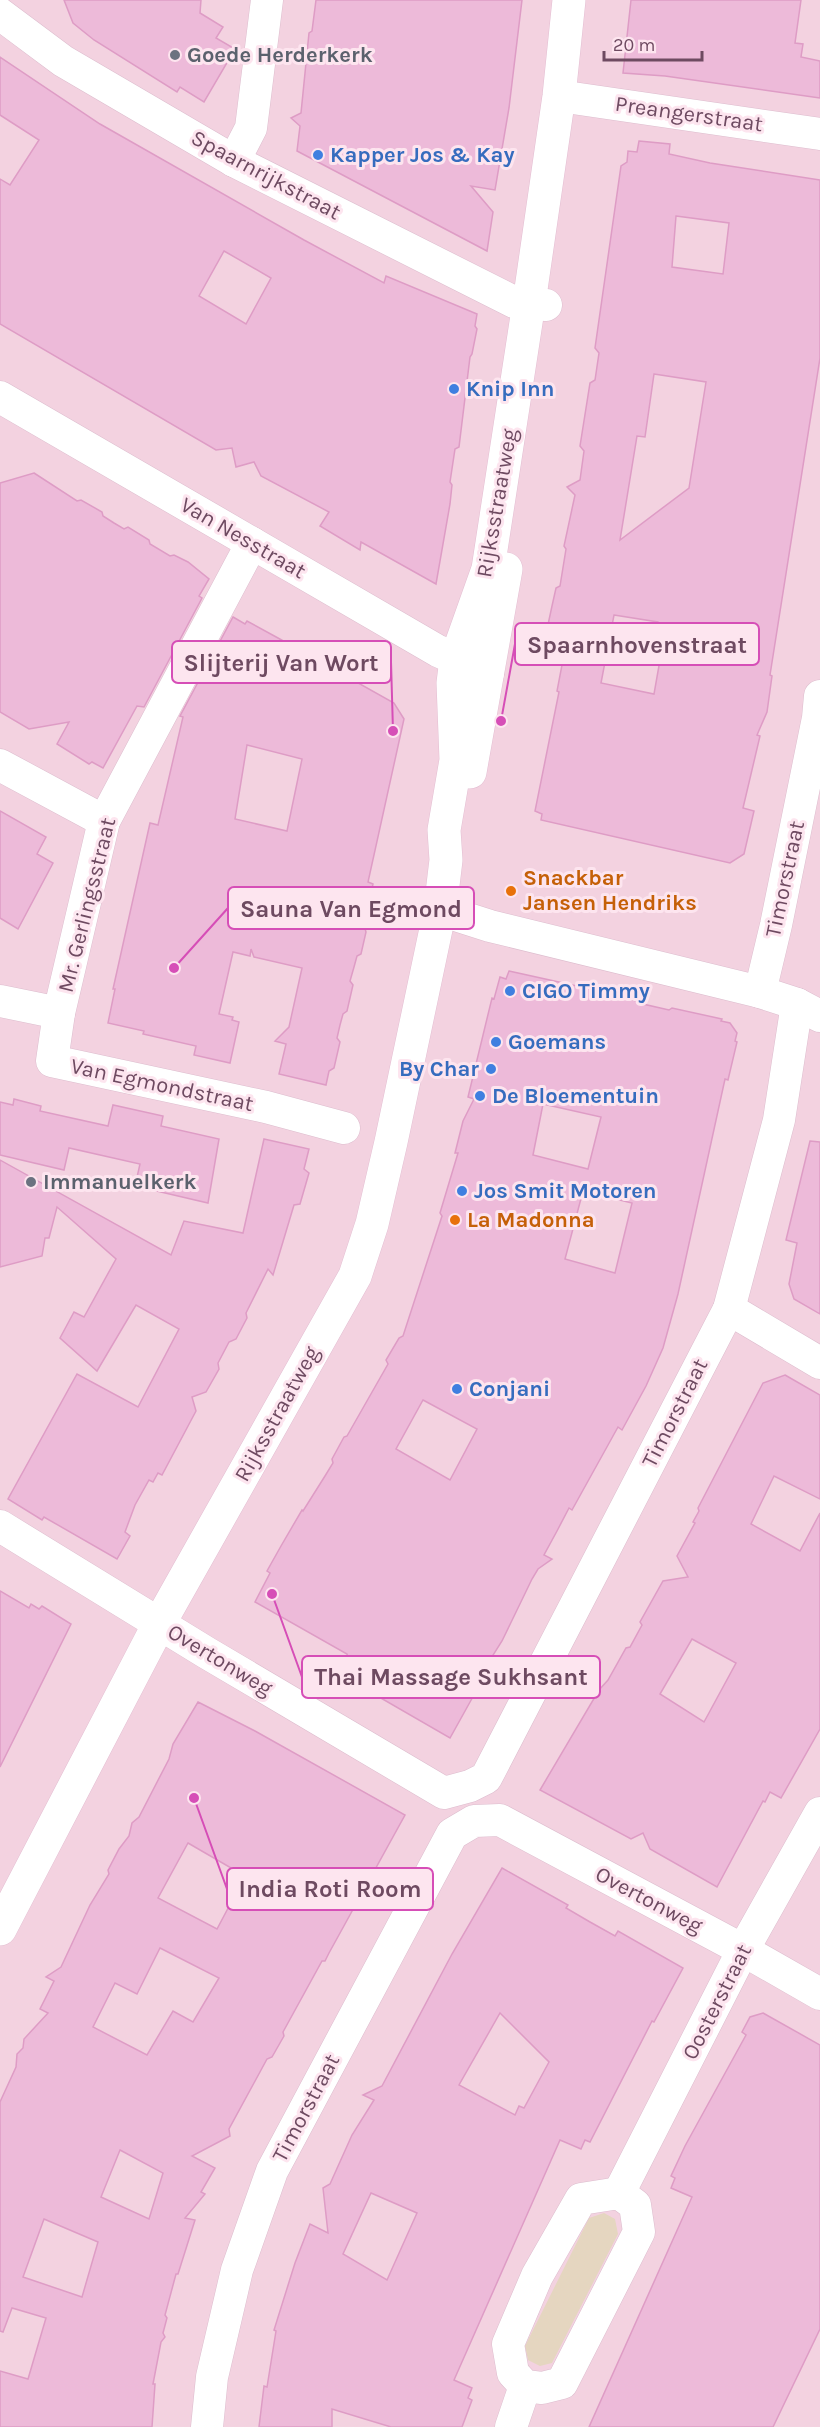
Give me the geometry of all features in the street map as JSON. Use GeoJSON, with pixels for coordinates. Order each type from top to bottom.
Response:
{"type":"FeatureCollection","features":[{"type":"Feature","properties":{"kind":"main road","name":"Rijksstraatweg"},"geometry":{"type":"LineString","coordinates":[[567,97],[569,0]]}},
{"type":"Feature","properties":{"kind":"main road","name":"Rijksstraatweg"},"geometry":{"type":"LineString","coordinates":[[446,860],[459,832],[488,673],[567,97],[586,0]]}},
{"type":"Feature","properties":{"kind":"main road","name":"Rijksstraatweg"},"geometry":{"type":"LineString","coordinates":[[0,1929],[159,1624],[355,1276],[372,1224],[440,910],[446,860],[444,830],[456,760],[453,683],[456,658],[488,569],[538,304]]}},
{"type":"Feature","properties":{"kind":"street"},"geometry":{"type":"LineString","coordinates":[[234,161],[251,128],[267,0]]}},
{"type":"Feature","properties":{"kind":"street","name":"Spaarnrijkstraat"},"geometry":{"type":"LineString","coordinates":[[0,14],[63,61],[234,161],[514,302],[538,304]]}},
{"type":"Feature","properties":{"kind":"street","name":"Preangerstraat"},"geometry":{"type":"LineString","coordinates":[[567,97],[820,134]]}},
{"type":"Feature","properties":{"kind":"street","name":"Van Nesstraat"},"geometry":{"type":"LineString","coordinates":[[0,397],[438,651],[488,673]]}},
{"type":"Feature","properties":{"kind":"street","name":"Mr. Gerlingsstraat"},"geometry":{"type":"LineString","coordinates":[[59,1013],[104,820],[252,543]]}},
{"type":"Feature","properties":{"kind":"street","name":"Timorstraat"},"geometry":{"type":"LineString","coordinates":[[760,992],[820,710]]}},
{"type":"Feature","properties":{"kind":"street"},"geometry":{"type":"LineString","coordinates":[[0,765],[104,820]]}},
{"type":"Feature","properties":{"kind":"street"},"geometry":{"type":"LineString","coordinates":[[440,910],[490,926],[760,992],[809,1010]]}},
{"type":"Feature","properties":{"kind":"street"},"geometry":{"type":"LineString","coordinates":[[0,1001],[59,1013]]}},
{"type":"Feature","properties":{"kind":"street","name":"Timorstraat"},"geometry":{"type":"LineString","coordinates":[[470,1786],[486,1778],[729,1309],[809,1010]]}},
{"type":"Feature","properties":{"kind":"street","name":"Van Egmondstraat"},"geometry":{"type":"LineString","coordinates":[[59,1013],[52,1061],[266,1107],[344,1128]]}},
{"type":"Feature","properties":{"kind":"street"},"geometry":{"type":"LineString","coordinates":[[729,1309],[820,1363]]}},
{"type":"Feature","properties":{"kind":"street","name":"Overtonweg"},"geometry":{"type":"LineString","coordinates":[[0,1526],[159,1624],[444,1793],[470,1786]]}},
{"type":"Feature","properties":{"kind":"street","name":"Oosterstraat"},"geometry":{"type":"LineString","coordinates":[[619,2193],[743,1950],[820,1813]]}},
{"type":"Feature","properties":{"kind":"street","name":"Overtonweg"},"geometry":{"type":"LineString","coordinates":[[474,1821],[500,1820],[743,1950],[820,1994]]}},
{"type":"Feature","properties":{"kind":"street","name":"Timorstraat"},"geometry":{"type":"LineString","coordinates":[[207,2427],[212,2377],[237,2270],[272,2171],[452,1834],[474,1821]]}},
{"type":"Feature","properties":{"kind":"street"},"geometry":{"type":"LineString","coordinates":[[619,2193],[635,2205],[639,2232],[562,2384],[542,2388],[525,2386],[513,2373],[508,2344],[537,2276],[582,2199],[619,2193]]}},
{"type":"Feature","properties":{"kind":"street"},"geometry":{"type":"LineString","coordinates":[[511,2427],[525,2386]]}},
{"type":"Feature","properties":{"kind":"shaded area"},"geometry":{"type":"Polygon","coordinates":[[[0,0],[820,0],[820,2427],[0,2427],[0,0]]]}},
{"type":"Feature","properties":{"kind":"shaded area"},"geometry":{"type":"Polygon","coordinates":[[[604,2213],[615,2219],[618,2234],[552,2363],[540,2366],[528,2360],[525,2346],[589,2218],[604,2213]]]}},
{"type":"Feature","properties":{"kind":"building","name":"Goede Herderkerk"},"geometry":{"type":"Polygon","coordinates":[[[64,0],[201,0],[200,13],[223,27],[216,38],[235,49],[204,102],[180,87],[177,92],[94,40],[73,23],[64,0]]]}},
{"type":"Feature","properties":{"kind":"building"},"geometry":{"type":"Polygon","coordinates":[[[316,0],[522,0],[509,108],[495,190],[471,186],[493,212],[487,251],[297,151],[300,126],[291,118],[301,113],[309,33],[312,31],[316,0]]]}},
{"type":"Feature","properties":{"kind":"building"},"geometry":{"type":"Polygon","coordinates":[[[631,0],[801,0],[795,43],[803,44],[801,57],[820,61],[820,98],[665,76],[623,73],[631,0]]]}},
{"type":"Feature","properties":{"kind":"building"},"geometry":{"type":"Polygon","coordinates":[[[0,57],[100,124],[304,240],[384,283],[386,276],[477,314],[475,326],[477,329],[470,357],[459,447],[455,449],[450,482],[452,485],[450,504],[436,584],[361,542],[360,550],[320,526],[329,512],[261,476],[254,462],[236,467],[232,448],[216,450],[0,324],[0,179],[10,185],[39,140],[0,115],[0,57]],[[224,251],[199,296],[246,324],[271,278],[224,251]]]}},
{"type":"Feature","properties":{"kind":"building"},"geometry":{"type":"Polygon","coordinates":[[[639,141],[670,144],[669,154],[710,163],[820,180],[820,358],[770,675],[772,676],[767,712],[757,735],[760,736],[743,808],[754,811],[744,854],[730,863],[541,820],[542,814],[535,811],[559,692],[557,691],[562,665],[547,661],[549,649],[543,648],[556,588],[560,586],[566,549],[564,546],[575,495],[567,487],[580,480],[584,451],[580,446],[590,383],[595,380],[599,353],[595,348],[621,166],[627,162],[628,151],[637,152],[639,141]],[[676,216],[672,267],[723,274],[729,223],[676,216]],[[654,374],[645,437],[637,436],[620,540],[689,488],[706,382],[654,374]],[[614,615],[601,683],[654,694],[663,643],[658,622],[614,615]]]}},
{"type":"Feature","properties":{"kind":"building"},"geometry":{"type":"Polygon","coordinates":[[[34,473],[77,501],[81,500],[102,512],[103,516],[124,529],[128,527],[170,556],[174,555],[188,562],[209,579],[199,596],[202,598],[144,707],[137,706],[103,768],[92,762],[89,764],[57,744],[69,722],[29,729],[0,712],[0,483],[34,473]]]}},
{"type":"Feature","properties":{"kind":"building"},"geometry":{"type":"Polygon","coordinates":[[[233,617],[245,624],[247,621],[394,703],[404,719],[368,882],[373,884],[364,925],[366,932],[361,954],[357,956],[350,981],[353,985],[337,1038],[340,1042],[334,1068],[329,1071],[326,1085],[279,1074],[286,1044],[275,1041],[289,1027],[302,968],[254,957],[251,949],[250,956],[233,952],[219,1014],[233,1017],[232,1020],[239,1022],[230,1063],[194,1055],[196,1046],[108,1023],[115,989],[113,989],[150,823],[158,825],[183,717],[180,716],[233,617]],[[247,745],[235,819],[287,831],[302,759],[247,745]]]}},
{"type":"Feature","properties":{"kind":"building"},"geometry":{"type":"Polygon","coordinates":[[[0,811],[46,837],[37,854],[53,863],[18,929],[0,918],[0,811]]]}},
{"type":"Feature","properties":{"kind":"building"},"geometry":{"type":"Polygon","coordinates":[[[509,971],[669,1010],[672,1008],[722,1019],[721,1021],[730,1023],[737,1033],[735,1041],[737,1042],[728,1080],[725,1079],[678,1294],[663,1348],[622,1430],[618,1427],[572,1510],[569,1508],[544,1555],[552,1559],[538,1569],[532,1579],[502,1641],[471,1690],[475,1693],[450,1738],[353,1682],[347,1654],[255,1602],[270,1573],[267,1571],[302,1510],[333,1463],[332,1459],[344,1437],[347,1436],[388,1364],[386,1360],[399,1338],[403,1336],[442,1216],[440,1213],[458,1153],[455,1153],[463,1121],[474,1099],[468,1097],[492,998],[494,999],[500,977],[506,979],[509,971]],[[543,1104],[533,1155],[588,1169],[601,1117],[543,1104]],[[583,1191],[565,1259],[615,1273],[632,1203],[583,1191]],[[423,1400],[396,1449],[450,1480],[477,1429],[423,1400]]]}},
{"type":"Feature","properties":{"kind":"building"},"geometry":{"type":"Polygon","coordinates":[[[14,1099],[41,1106],[40,1111],[108,1126],[113,1105],[163,1116],[161,1126],[219,1139],[208,1203],[135,1186],[140,1164],[69,1148],[64,1170],[0,1155],[0,1102],[13,1105],[14,1099]]]}},
{"type":"Feature","properties":{"kind":"building"},"geometry":{"type":"Polygon","coordinates":[[[264,1139],[309,1149],[304,1169],[309,1173],[300,1204],[294,1205],[273,1275],[268,1269],[246,1313],[247,1318],[236,1339],[229,1342],[218,1363],[219,1369],[206,1392],[192,1397],[196,1411],[162,1475],[158,1473],[153,1482],[149,1480],[135,1505],[125,1532],[130,1536],[117,1559],[44,1517],[42,1520],[8,1499],[77,1374],[138,1407],[179,1329],[136,1305],[97,1371],[60,1338],[74,1312],[84,1317],[116,1259],[57,1207],[49,1238],[45,1238],[42,1256],[0,1267],[0,1160],[171,1255],[184,1221],[243,1233],[264,1139]]]}},
{"type":"Feature","properties":{"kind":"building"},"geometry":{"type":"Polygon","coordinates":[[[810,1141],[820,1142],[820,1314],[794,1299],[789,1284],[797,1243],[786,1240],[810,1141]]]}},
{"type":"Feature","properties":{"kind":"building"},"geometry":{"type":"Polygon","coordinates":[[[785,1375],[820,1395],[820,1499],[774,1476],[751,1524],[800,1551],[820,1513],[820,1729],[781,1798],[770,1792],[765,1802],[763,1801],[717,1887],[650,1849],[643,1833],[631,1839],[540,1790],[599,1690],[608,1680],[626,1648],[630,1647],[642,1625],[640,1622],[663,1581],[688,1577],[677,1556],[695,1523],[693,1522],[699,1511],[698,1508],[763,1383],[785,1375]],[[692,1639],[660,1694],[704,1722],[736,1663],[692,1639]]]}},
{"type":"Feature","properties":{"kind":"building"},"geometry":{"type":"Polygon","coordinates":[[[0,1591],[29,1608],[31,1604],[39,1609],[42,1606],[71,1624],[0,1767],[0,1591]]]}},
{"type":"Feature","properties":{"kind":"building"},"geometry":{"type":"Polygon","coordinates":[[[198,1702],[255,1731],[405,1815],[325,1961],[322,1961],[283,2032],[284,2036],[272,2057],[267,2059],[229,2129],[230,2136],[192,2156],[215,2168],[201,2192],[205,2194],[185,2218],[195,2220],[178,2274],[176,2274],[165,2315],[167,2318],[163,2333],[165,2337],[161,2342],[153,2384],[155,2384],[152,2427],[0,2427],[0,2371],[28,2379],[46,2318],[12,2308],[3,2332],[0,2331],[0,2102],[16,2067],[17,2054],[23,2048],[24,2039],[48,2013],[40,2009],[54,1981],[46,1977],[61,1967],[90,1905],[109,1874],[108,1870],[129,1836],[132,1823],[139,1817],[169,1759],[173,1744],[198,1702]],[[188,1843],[158,1898],[217,1929],[245,1876],[188,1843]],[[160,1948],[137,1994],[115,1983],[93,2027],[147,2055],[173,2011],[193,2022],[219,1978],[160,1948]],[[120,2150],[101,2197],[149,2219],[163,2173],[120,2150]],[[44,2219],[23,2277],[82,2297],[98,2242],[44,2219]]]}},
{"type":"Feature","properties":{"kind":"building"},"geometry":{"type":"Polygon","coordinates":[[[502,1868],[568,1905],[566,1908],[615,1936],[618,1931],[683,1968],[654,2022],[652,2021],[590,2142],[585,2140],[581,2149],[560,2140],[454,2380],[472,2388],[468,2398],[472,2400],[462,2427],[391,2427],[332,2409],[332,2427],[259,2427],[264,2386],[267,2387],[276,2331],[274,2330],[295,2263],[310,2224],[328,2233],[323,2188],[330,2184],[352,2135],[374,2100],[363,2095],[382,2086],[452,1954],[502,1868]],[[500,2013],[459,2085],[515,2115],[519,2106],[524,2108],[549,2062],[500,2013]],[[371,2193],[343,2254],[387,2280],[417,2213],[371,2193]]]}},
{"type":"Feature","properties":{"kind":"building"},"geometry":{"type":"Polygon","coordinates":[[[763,2013],[820,2045],[820,2329],[773,2427],[589,2427],[692,2197],[671,2188],[675,2178],[671,2176],[746,2035],[742,2032],[750,2017],[763,2013]]]}},
{"type":"Feature","properties":{"kind":"place","name":"Goede Herderkerk"},"geometry":{"type":"Point","coordinates":[175,55]}},
{"type":"Feature","properties":{"kind":"place","name":"Kapper Jos & Kay"},"geometry":{"type":"Point","coordinates":[318,155]}},
{"type":"Feature","properties":{"kind":"place","name":"Knip Inn"},"geometry":{"type":"Point","coordinates":[454,389]}},
{"type":"Feature","properties":{"kind":"place","name":"Spaarnhovenstraat"},"geometry":{"type":"Point","coordinates":[501,721]}},
{"type":"Feature","properties":{"kind":"place","name":"Slijterij Van Wort"},"geometry":{"type":"Point","coordinates":[393,731]}},
{"type":"Feature","properties":{"kind":"place","name":"Snackbar Jansen Hendriks"},"geometry":{"type":"Point","coordinates":[511,891]}},
{"type":"Feature","properties":{"kind":"place","name":"Sauna Van Egmond"},"geometry":{"type":"Point","coordinates":[174,968]}},
{"type":"Feature","properties":{"kind":"place","name":"CIGO Timmy"},"geometry":{"type":"Point","coordinates":[510,991]}},
{"type":"Feature","properties":{"kind":"place","name":"Goemans"},"geometry":{"type":"Point","coordinates":[496,1042]}},
{"type":"Feature","properties":{"kind":"place","name":"By Char"},"geometry":{"type":"Point","coordinates":[491,1069]}},
{"type":"Feature","properties":{"kind":"place","name":"De Bloementuin"},"geometry":{"type":"Point","coordinates":[480,1096]}},
{"type":"Feature","properties":{"kind":"place","name":"Immanuelkerk"},"geometry":{"type":"Point","coordinates":[31,1182]}},
{"type":"Feature","properties":{"kind":"place","name":"Jos Smit Motoren"},"geometry":{"type":"Point","coordinates":[462,1191]}},
{"type":"Feature","properties":{"kind":"place","name":"La Madonna"},"geometry":{"type":"Point","coordinates":[455,1220]}},
{"type":"Feature","properties":{"kind":"place","name":"Conjani"},"geometry":{"type":"Point","coordinates":[457,1389]}},
{"type":"Feature","properties":{"kind":"place","name":"Thai Massage Sukhsant"},"geometry":{"type":"Point","coordinates":[272,1594]}},
{"type":"Feature","properties":{"kind":"place","name":"India Roti Room"},"geometry":{"type":"Point","coordinates":[194,1798]}}]}
